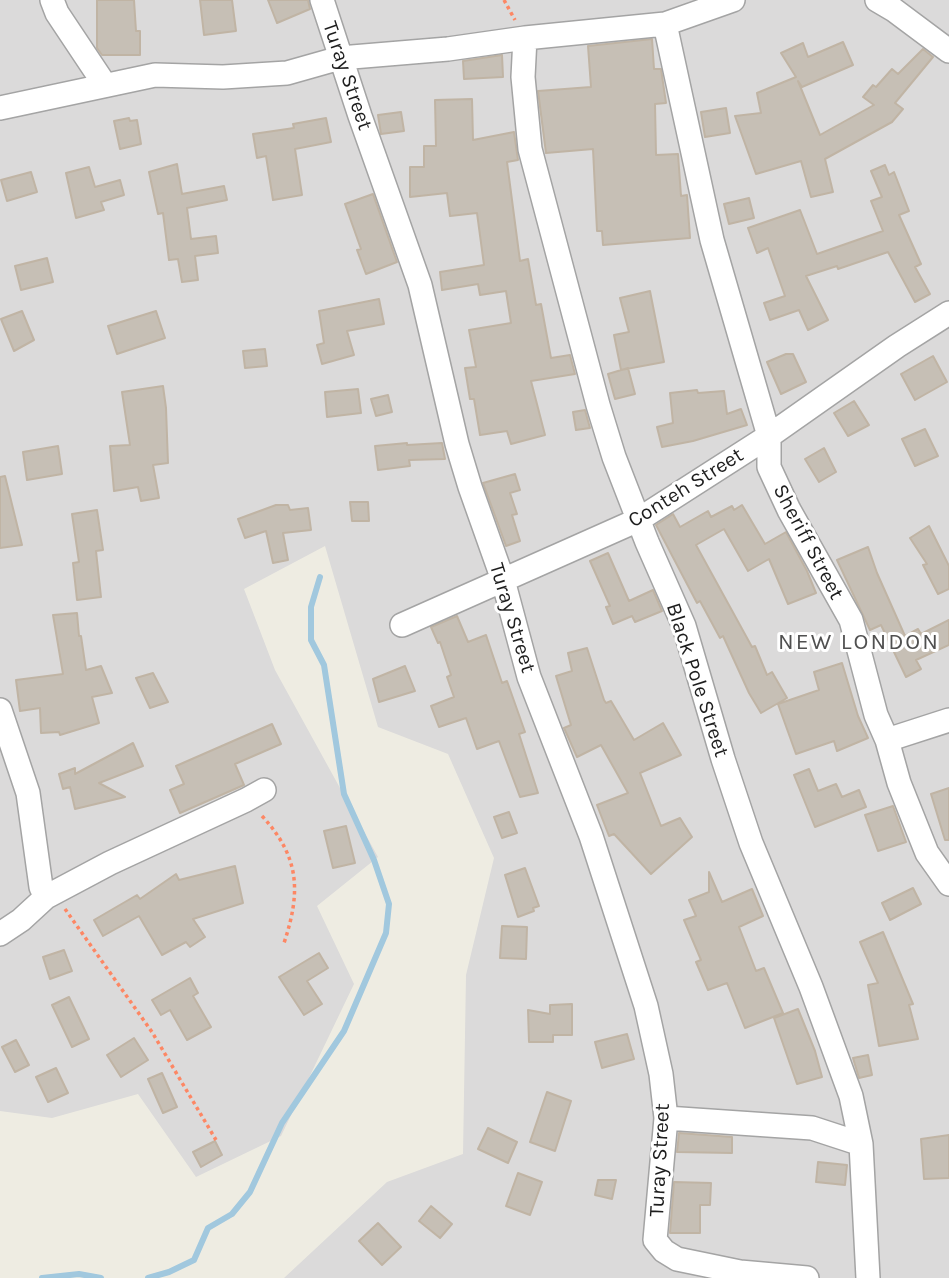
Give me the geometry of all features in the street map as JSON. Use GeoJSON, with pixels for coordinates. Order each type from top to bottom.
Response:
{"type":"FeatureCollection","features":[{"type":"Feature","properties":{"kind":"street"},"geometry":{"type":"LineString","coordinates":[[52,0],[57,13],[105,85]]}},
{"type":"Feature","properties":{"kind":"street","name":"Turay Street"},"geometry":{"type":"LineString","coordinates":[[322,0],[420,285],[457,443],[503,580],[529,677],[591,836],[646,1006],[661,1074],[666,1118],[655,1240],[664,1251],[677,1259],[740,1275]]}},
{"type":"Feature","properties":{"kind":"street"},"geometry":{"type":"LineString","coordinates":[[0,108],[155,75],[223,77],[287,73],[340,58],[448,49],[525,38],[665,24],[733,0]]}},
{"type":"Feature","properties":{"kind":"street"},"geometry":{"type":"LineString","coordinates":[[877,0],[949,51]]}},
{"type":"Feature","properties":{"kind":"street","name":"Sheriff Street"},"geometry":{"type":"LineString","coordinates":[[665,24],[712,240],[769,436],[769,467],[789,510],[851,620],[876,715],[887,740],[899,783],[928,853],[949,884]]}},
{"type":"Feature","properties":{"kind":"street","name":"Black Pole Street"},"geometry":{"type":"LineString","coordinates":[[525,38],[523,78],[530,149],[614,457],[684,626],[751,843],[811,987],[851,1096],[861,1144],[868,1278]]}},
{"type":"Feature","properties":{"kind":"street","name":"Conteh Street"},"geometry":{"type":"LineString","coordinates":[[402,625],[638,520],[769,436],[949,313]]}},
{"type":"Feature","properties":{"kind":"street"},"geometry":{"type":"LineString","coordinates":[[0,710],[28,793],[41,887],[46,897]]}},
{"type":"Feature","properties":{"kind":"street"},"geometry":{"type":"LineString","coordinates":[[887,740],[949,720]]}},
{"type":"Feature","properties":{"kind":"street"},"geometry":{"type":"LineString","coordinates":[[0,934],[21,920],[46,897],[110,863],[255,795]]}},
{"type":"Feature","properties":{"kind":"street"},"geometry":{"type":"LineString","coordinates":[[666,1118],[812,1128],[861,1144]]}},
{"type":"Feature","properties":{"kind":"street"},"geometry":{"type":"LineString","coordinates":[[740,1275],[807,1278]]}},
{"type":"Feature","properties":{"kind":"path"},"geometry":{"type":"LineString","coordinates":[[255,795],[279,835],[296,882],[294,914],[284,943]]}},
{"type":"Feature","properties":{"kind":"path"},"geometry":{"type":"LineString","coordinates":[[72,884],[64,907],[152,1032],[216,1140]]}},
{"type":"Feature","properties":{"kind":"shaded area"},"geometry":{"type":"Polygon","coordinates":[[[0,0],[949,0],[949,1278],[284,1278],[387,1182],[463,1154],[466,975],[494,858],[448,754],[378,727],[325,546],[244,589],[275,670],[378,857],[317,906],[354,984],[281,1136],[196,1177],[138,1094],[52,1118],[0,1111],[0,0]]]}},
{"type":"Feature","properties":{"kind":"building"},"geometry":{"type":"Polygon","coordinates":[[[97,0],[134,0],[136,31],[140,31],[140,55],[102,55],[97,48],[97,0]]]}},
{"type":"Feature","properties":{"kind":"building"},"geometry":{"type":"Polygon","coordinates":[[[200,0],[232,0],[236,31],[204,35],[200,0]]]}},
{"type":"Feature","properties":{"kind":"building"},"geometry":{"type":"Polygon","coordinates":[[[268,0],[308,0],[310,9],[277,23],[268,0]]]}},
{"type":"Feature","properties":{"kind":"building"},"geometry":{"type":"Polygon","coordinates":[[[652,39],[654,69],[661,69],[666,103],[655,104],[656,155],[678,154],[681,196],[687,195],[690,238],[603,245],[602,231],[597,231],[593,149],[546,153],[538,91],[591,87],[588,46],[652,39]]]}},
{"type":"Feature","properties":{"kind":"building"},"geometry":{"type":"Polygon","coordinates":[[[843,42],[853,65],[802,87],[798,81],[820,135],[874,105],[863,97],[892,69],[898,74],[923,49],[933,57],[895,103],[903,109],[892,122],[825,159],[833,192],[811,197],[801,161],[756,174],[735,116],[761,113],[757,93],[796,77],[781,53],[803,43],[808,57],[843,42]]]}},
{"type":"Feature","properties":{"kind":"building"},"geometry":{"type":"Polygon","coordinates":[[[502,55],[503,77],[464,79],[463,61],[502,55]]]}},
{"type":"Feature","properties":{"kind":"building"},"geometry":{"type":"Polygon","coordinates":[[[472,99],[473,140],[514,132],[518,160],[507,162],[520,261],[528,259],[536,305],[541,304],[551,358],[570,355],[575,374],[531,381],[545,435],[511,444],[507,431],[480,435],[465,368],[476,367],[469,330],[511,323],[506,291],[480,295],[478,284],[442,290],[440,272],[484,265],[477,213],[450,216],[447,193],[410,197],[410,167],[424,167],[424,146],[436,146],[435,100],[472,99]]]}},
{"type":"Feature","properties":{"kind":"building"},"geometry":{"type":"Polygon","coordinates":[[[726,108],[730,133],[705,137],[701,112],[726,108]]]}},
{"type":"Feature","properties":{"kind":"building"},"geometry":{"type":"Polygon","coordinates":[[[401,112],[404,131],[381,134],[378,115],[401,112]]]}},
{"type":"Feature","properties":{"kind":"building"},"geometry":{"type":"Polygon","coordinates":[[[129,118],[130,121],[137,120],[141,144],[120,149],[114,121],[129,118]]]}},
{"type":"Feature","properties":{"kind":"building"},"geometry":{"type":"Polygon","coordinates":[[[326,118],[331,142],[295,149],[302,195],[273,200],[266,156],[257,158],[253,134],[294,128],[293,124],[326,118]]]}},
{"type":"Feature","properties":{"kind":"building"},"geometry":{"type":"Polygon","coordinates":[[[177,164],[182,194],[224,186],[227,200],[187,208],[191,239],[216,236],[218,253],[195,256],[198,280],[182,282],[178,259],[169,260],[163,213],[158,214],[149,172],[177,164]]]}},
{"type":"Feature","properties":{"kind":"building"},"geometry":{"type":"Polygon","coordinates":[[[885,165],[889,175],[894,172],[909,211],[899,215],[921,264],[915,267],[930,294],[915,302],[888,252],[838,269],[837,266],[806,276],[828,320],[808,330],[799,310],[770,320],[764,303],[785,296],[768,248],[757,253],[748,228],[800,210],[817,254],[883,231],[871,201],[882,197],[871,171],[885,165]]]}},
{"type":"Feature","properties":{"kind":"building"},"geometry":{"type":"Polygon","coordinates":[[[89,167],[95,187],[120,180],[124,195],[101,202],[104,210],[76,218],[66,173],[89,167]]]}},
{"type":"Feature","properties":{"kind":"building"},"geometry":{"type":"Polygon","coordinates":[[[31,172],[37,192],[7,201],[1,180],[31,172]]]}},
{"type":"Feature","properties":{"kind":"building"},"geometry":{"type":"Polygon","coordinates":[[[373,194],[397,262],[366,274],[357,250],[361,249],[345,204],[373,194]]]}},
{"type":"Feature","properties":{"kind":"building"},"geometry":{"type":"Polygon","coordinates":[[[749,198],[754,218],[729,224],[724,204],[749,198]]]}},
{"type":"Feature","properties":{"kind":"building"},"geometry":{"type":"Polygon","coordinates":[[[47,258],[53,282],[21,290],[15,266],[47,258]]]}},
{"type":"Feature","properties":{"kind":"building"},"geometry":{"type":"Polygon","coordinates":[[[650,291],[664,362],[621,370],[614,335],[629,332],[620,298],[650,291]]]}},
{"type":"Feature","properties":{"kind":"building"},"geometry":{"type":"Polygon","coordinates":[[[379,299],[384,324],[347,331],[354,355],[322,364],[317,345],[324,343],[319,311],[379,299]]]}},
{"type":"Feature","properties":{"kind":"building"},"geometry":{"type":"Polygon","coordinates":[[[22,311],[34,340],[14,351],[1,319],[22,311]]]}},
{"type":"Feature","properties":{"kind":"building"},"geometry":{"type":"Polygon","coordinates":[[[156,311],[165,338],[117,354],[108,326],[156,311]]]}},
{"type":"Feature","properties":{"kind":"building"},"geometry":{"type":"Polygon","coordinates":[[[265,349],[267,366],[245,368],[243,351],[265,349]]]}},
{"type":"Feature","properties":{"kind":"building"},"geometry":{"type":"Polygon","coordinates":[[[793,354],[806,382],[781,394],[767,362],[793,354]]]}},
{"type":"Feature","properties":{"kind":"building"},"geometry":{"type":"Polygon","coordinates":[[[933,356],[947,382],[915,400],[901,374],[933,356]]]}},
{"type":"Feature","properties":{"kind":"building"},"geometry":{"type":"Polygon","coordinates":[[[628,368],[635,394],[615,399],[608,374],[628,368]]]}},
{"type":"Feature","properties":{"kind":"building"},"geometry":{"type":"Polygon","coordinates":[[[163,386],[168,463],[153,465],[159,498],[141,501],[138,487],[114,491],[110,446],[130,445],[122,392],[163,386]]]}},
{"type":"Feature","properties":{"kind":"building"},"geometry":{"type":"Polygon","coordinates":[[[358,389],[361,413],[327,417],[325,392],[358,389]]]}},
{"type":"Feature","properties":{"kind":"building"},"geometry":{"type":"Polygon","coordinates":[[[697,390],[698,393],[724,391],[727,414],[741,409],[747,425],[662,447],[657,427],[673,423],[670,393],[697,390]]]}},
{"type":"Feature","properties":{"kind":"building"},"geometry":{"type":"Polygon","coordinates":[[[388,395],[392,412],[376,416],[371,399],[388,395]]]}},
{"type":"Feature","properties":{"kind":"building"},"geometry":{"type":"Polygon","coordinates":[[[854,401],[869,425],[848,436],[834,413],[854,401]]]}},
{"type":"Feature","properties":{"kind":"building"},"geometry":{"type":"Polygon","coordinates":[[[585,410],[590,428],[576,430],[573,412],[585,410]]]}},
{"type":"Feature","properties":{"kind":"building"},"geometry":{"type":"Polygon","coordinates":[[[925,429],[938,456],[915,466],[902,439],[925,429]]]}},
{"type":"Feature","properties":{"kind":"building"},"geometry":{"type":"Polygon","coordinates":[[[442,443],[445,459],[409,460],[410,466],[378,470],[375,446],[442,443]]]}},
{"type":"Feature","properties":{"kind":"building"},"geometry":{"type":"Polygon","coordinates":[[[58,446],[62,474],[27,480],[23,452],[58,446]]]}},
{"type":"Feature","properties":{"kind":"building"},"geometry":{"type":"Polygon","coordinates":[[[824,448],[836,472],[819,482],[805,459],[824,448]]]}},
{"type":"Feature","properties":{"kind":"building"},"geometry":{"type":"Polygon","coordinates":[[[515,474],[520,490],[510,493],[517,514],[512,515],[520,541],[506,546],[483,483],[515,474]]]}},
{"type":"Feature","properties":{"kind":"building"},"geometry":{"type":"Polygon","coordinates":[[[5,476],[22,545],[0,548],[0,477],[5,476]]]}},
{"type":"Feature","properties":{"kind":"building"},"geometry":{"type":"Polygon","coordinates":[[[350,502],[368,502],[369,521],[352,521],[350,502]]]}},
{"type":"Feature","properties":{"kind":"building"},"geometry":{"type":"Polygon","coordinates":[[[276,505],[288,505],[290,510],[308,508],[311,530],[283,533],[288,560],[273,563],[266,531],[245,538],[238,519],[276,505]]]}},
{"type":"Feature","properties":{"kind":"building"},"geometry":{"type":"Polygon","coordinates":[[[742,505],[765,544],[786,532],[816,593],[788,604],[769,559],[748,571],[724,529],[696,545],[752,647],[755,646],[767,675],[772,672],[787,698],[761,713],[723,636],[720,638],[700,601],[697,603],[656,525],[673,514],[680,527],[708,511],[711,517],[732,506],[734,510],[742,505]]]}},
{"type":"Feature","properties":{"kind":"building"},"geometry":{"type":"Polygon","coordinates":[[[97,510],[103,550],[96,551],[101,597],[77,600],[73,563],[79,562],[72,514],[97,510]]]}},
{"type":"Feature","properties":{"kind":"building"},"geometry":{"type":"Polygon","coordinates":[[[929,526],[949,566],[949,589],[938,594],[923,565],[927,564],[910,538],[929,526]]]}},
{"type":"Feature","properties":{"kind":"building"},"geometry":{"type":"Polygon","coordinates":[[[868,547],[905,636],[918,629],[921,634],[949,620],[949,645],[916,660],[921,669],[906,677],[881,625],[870,630],[837,560],[868,547]]]}},
{"type":"Feature","properties":{"kind":"building"},"geometry":{"type":"Polygon","coordinates":[[[608,553],[629,601],[653,590],[662,611],[635,622],[632,616],[613,624],[606,607],[610,606],[590,561],[608,553]]]}},
{"type":"Feature","properties":{"kind":"building"},"geometry":{"type":"Polygon","coordinates":[[[77,613],[86,670],[101,666],[112,693],[92,697],[99,723],[60,735],[59,732],[41,733],[40,708],[20,711],[16,680],[63,674],[53,615],[77,613]]]}},
{"type":"Feature","properties":{"kind":"building"},"geometry":{"type":"Polygon","coordinates":[[[457,616],[468,642],[486,635],[502,683],[507,681],[525,732],[519,734],[538,793],[520,797],[499,741],[477,749],[466,718],[439,727],[431,706],[454,697],[447,677],[451,675],[440,642],[438,643],[431,627],[457,616]]]}},
{"type":"Feature","properties":{"kind":"building"},"geometry":{"type":"Polygon","coordinates":[[[587,648],[604,700],[606,703],[611,701],[634,740],[663,723],[681,755],[640,773],[661,826],[680,818],[692,837],[651,874],[614,834],[609,836],[597,805],[628,793],[601,745],[577,757],[564,728],[571,725],[556,676],[572,671],[568,653],[587,648]]]}},
{"type":"Feature","properties":{"kind":"building"},"geometry":{"type":"Polygon","coordinates":[[[842,663],[858,716],[868,738],[837,751],[834,741],[796,754],[778,704],[819,690],[814,672],[842,663]]]}},
{"type":"Feature","properties":{"kind":"building"},"geometry":{"type":"Polygon","coordinates":[[[405,666],[415,691],[379,702],[373,679],[405,666]]]}},
{"type":"Feature","properties":{"kind":"building"},"geometry":{"type":"Polygon","coordinates":[[[153,673],[168,702],[150,708],[136,678],[153,673]]]}},
{"type":"Feature","properties":{"kind":"building"},"geometry":{"type":"Polygon","coordinates":[[[272,724],[281,744],[235,764],[244,785],[180,813],[170,790],[184,784],[176,766],[272,724]]]}},
{"type":"Feature","properties":{"kind":"building"},"geometry":{"type":"Polygon","coordinates":[[[133,743],[143,766],[99,783],[125,797],[75,809],[70,787],[63,789],[59,774],[75,768],[75,774],[133,743]]]}},
{"type":"Feature","properties":{"kind":"building"},"geometry":{"type":"Polygon","coordinates":[[[809,769],[818,791],[836,784],[842,797],[859,790],[866,807],[815,827],[794,775],[809,769]]]}},
{"type":"Feature","properties":{"kind":"building"},"geometry":{"type":"Polygon","coordinates":[[[949,788],[949,840],[945,840],[931,794],[949,788]]]}},
{"type":"Feature","properties":{"kind":"building"},"geometry":{"type":"Polygon","coordinates":[[[893,806],[906,842],[878,851],[865,815],[893,806]]]}},
{"type":"Feature","properties":{"kind":"building"},"geometry":{"type":"Polygon","coordinates":[[[509,812],[517,833],[502,838],[494,817],[509,812]]]}},
{"type":"Feature","properties":{"kind":"building"},"geometry":{"type":"Polygon","coordinates":[[[346,826],[355,863],[333,868],[324,831],[346,826]]]}},
{"type":"Feature","properties":{"kind":"building"},"geometry":{"type":"Polygon","coordinates":[[[235,866],[243,903],[193,919],[205,937],[190,947],[186,942],[162,955],[139,916],[103,936],[94,920],[137,895],[140,899],[176,874],[179,880],[235,866]]]}},
{"type":"Feature","properties":{"kind":"building"},"geometry":{"type":"Polygon","coordinates":[[[525,868],[539,906],[533,908],[534,911],[518,917],[505,875],[525,868]]]}},
{"type":"Feature","properties":{"kind":"building"},"geometry":{"type":"Polygon","coordinates":[[[709,872],[722,902],[752,889],[763,916],[739,927],[756,971],[764,968],[783,1013],[745,1028],[727,983],[708,990],[696,962],[701,960],[684,920],[696,916],[689,900],[709,892],[709,872]]]}},
{"type":"Feature","properties":{"kind":"building"},"geometry":{"type":"Polygon","coordinates":[[[913,888],[921,904],[890,920],[882,903],[913,888]]]}},
{"type":"Feature","properties":{"kind":"building"},"geometry":{"type":"Polygon","coordinates":[[[502,926],[527,927],[526,959],[500,958],[502,926]]]}},
{"type":"Feature","properties":{"kind":"building"},"geometry":{"type":"Polygon","coordinates":[[[883,932],[913,1004],[909,1005],[918,1039],[879,1046],[868,985],[878,983],[860,942],[883,932]]]}},
{"type":"Feature","properties":{"kind":"building"},"geometry":{"type":"Polygon","coordinates":[[[64,950],[72,971],[50,979],[43,957],[64,950]]]}},
{"type":"Feature","properties":{"kind":"building"},"geometry":{"type":"Polygon","coordinates":[[[319,953],[328,968],[307,981],[322,1004],[304,1015],[279,977],[319,953]]]}},
{"type":"Feature","properties":{"kind":"building"},"geometry":{"type":"Polygon","coordinates":[[[190,978],[198,993],[193,996],[211,1027],[187,1040],[170,1010],[161,1015],[152,1000],[190,978]]]}},
{"type":"Feature","properties":{"kind":"building"},"geometry":{"type":"Polygon","coordinates":[[[69,997],[89,1039],[72,1047],[52,1005],[69,997]]]}},
{"type":"Feature","properties":{"kind":"building"},"geometry":{"type":"Polygon","coordinates":[[[572,1004],[572,1035],[553,1035],[553,1042],[529,1042],[528,1010],[550,1014],[550,1005],[572,1004]]]}},
{"type":"Feature","properties":{"kind":"building"},"geometry":{"type":"Polygon","coordinates":[[[798,1009],[822,1077],[797,1084],[774,1018],[798,1009]]]}},
{"type":"Feature","properties":{"kind":"building"},"geometry":{"type":"Polygon","coordinates":[[[627,1034],[634,1059],[602,1068],[595,1042],[627,1034]]]}},
{"type":"Feature","properties":{"kind":"building"},"geometry":{"type":"Polygon","coordinates":[[[134,1038],[148,1060],[121,1077],[107,1055],[134,1038]]]}},
{"type":"Feature","properties":{"kind":"building"},"geometry":{"type":"Polygon","coordinates":[[[16,1040],[29,1065],[15,1072],[2,1047],[16,1040]]]}},
{"type":"Feature","properties":{"kind":"building"},"geometry":{"type":"Polygon","coordinates":[[[868,1055],[872,1075],[859,1078],[853,1058],[868,1055]]]}},
{"type":"Feature","properties":{"kind":"building"},"geometry":{"type":"Polygon","coordinates":[[[56,1068],[68,1093],[48,1102],[36,1077],[56,1068]]]}},
{"type":"Feature","properties":{"kind":"building"},"geometry":{"type":"Polygon","coordinates":[[[162,1073],[177,1107],[163,1113],[148,1079],[162,1073]]]}},
{"type":"Feature","properties":{"kind":"building"},"geometry":{"type":"Polygon","coordinates":[[[547,1092],[571,1101],[555,1151],[530,1142],[547,1092]]]}},
{"type":"Feature","properties":{"kind":"building"},"geometry":{"type":"Polygon","coordinates":[[[488,1128],[517,1142],[508,1163],[478,1149],[488,1128]]]}},
{"type":"Feature","properties":{"kind":"building"},"geometry":{"type":"Polygon","coordinates":[[[679,1133],[732,1137],[732,1153],[677,1152],[679,1133]]]}},
{"type":"Feature","properties":{"kind":"building"},"geometry":{"type":"Polygon","coordinates":[[[949,1135],[949,1178],[924,1179],[921,1139],[949,1135]]]}},
{"type":"Feature","properties":{"kind":"building"},"geometry":{"type":"Polygon","coordinates":[[[215,1141],[222,1155],[201,1167],[193,1152],[215,1141]]]}},
{"type":"Feature","properties":{"kind":"building"},"geometry":{"type":"Polygon","coordinates":[[[818,1162],[847,1165],[845,1185],[816,1182],[818,1162]]]}},
{"type":"Feature","properties":{"kind":"building"},"geometry":{"type":"Polygon","coordinates":[[[518,1173],[542,1182],[530,1215],[506,1206],[518,1173]]]}},
{"type":"Feature","properties":{"kind":"building"},"geometry":{"type":"Polygon","coordinates":[[[598,1180],[616,1180],[612,1199],[595,1195],[598,1180]]]}},
{"type":"Feature","properties":{"kind":"building"},"geometry":{"type":"Polygon","coordinates":[[[674,1182],[711,1183],[710,1205],[700,1205],[700,1233],[670,1233],[674,1182]]]}},
{"type":"Feature","properties":{"kind":"building"},"geometry":{"type":"Polygon","coordinates":[[[431,1206],[452,1224],[440,1238],[419,1221],[431,1206]]]}},
{"type":"Feature","properties":{"kind":"building"},"geometry":{"type":"Polygon","coordinates":[[[378,1223],[401,1247],[382,1265],[359,1241],[378,1223]]]}},
{"type":"Feature","properties":{"kind":"waterway"},"geometry":{"type":"LineString","coordinates":[[148,1278],[194,1260],[208,1228],[232,1214],[250,1192],[282,1123],[344,1031],[386,933],[389,904],[374,860],[344,794],[324,665],[311,640],[311,607],[320,577]]}},
{"type":"Feature","properties":{"kind":"waterway"},"geometry":{"type":"LineString","coordinates":[[42,1278],[79,1274],[101,1278]]}},
{"type":"Feature","properties":{"kind":"district","name":"NEW LONDON"},"geometry":{"type":"Point","coordinates":[859,642]}}]}
